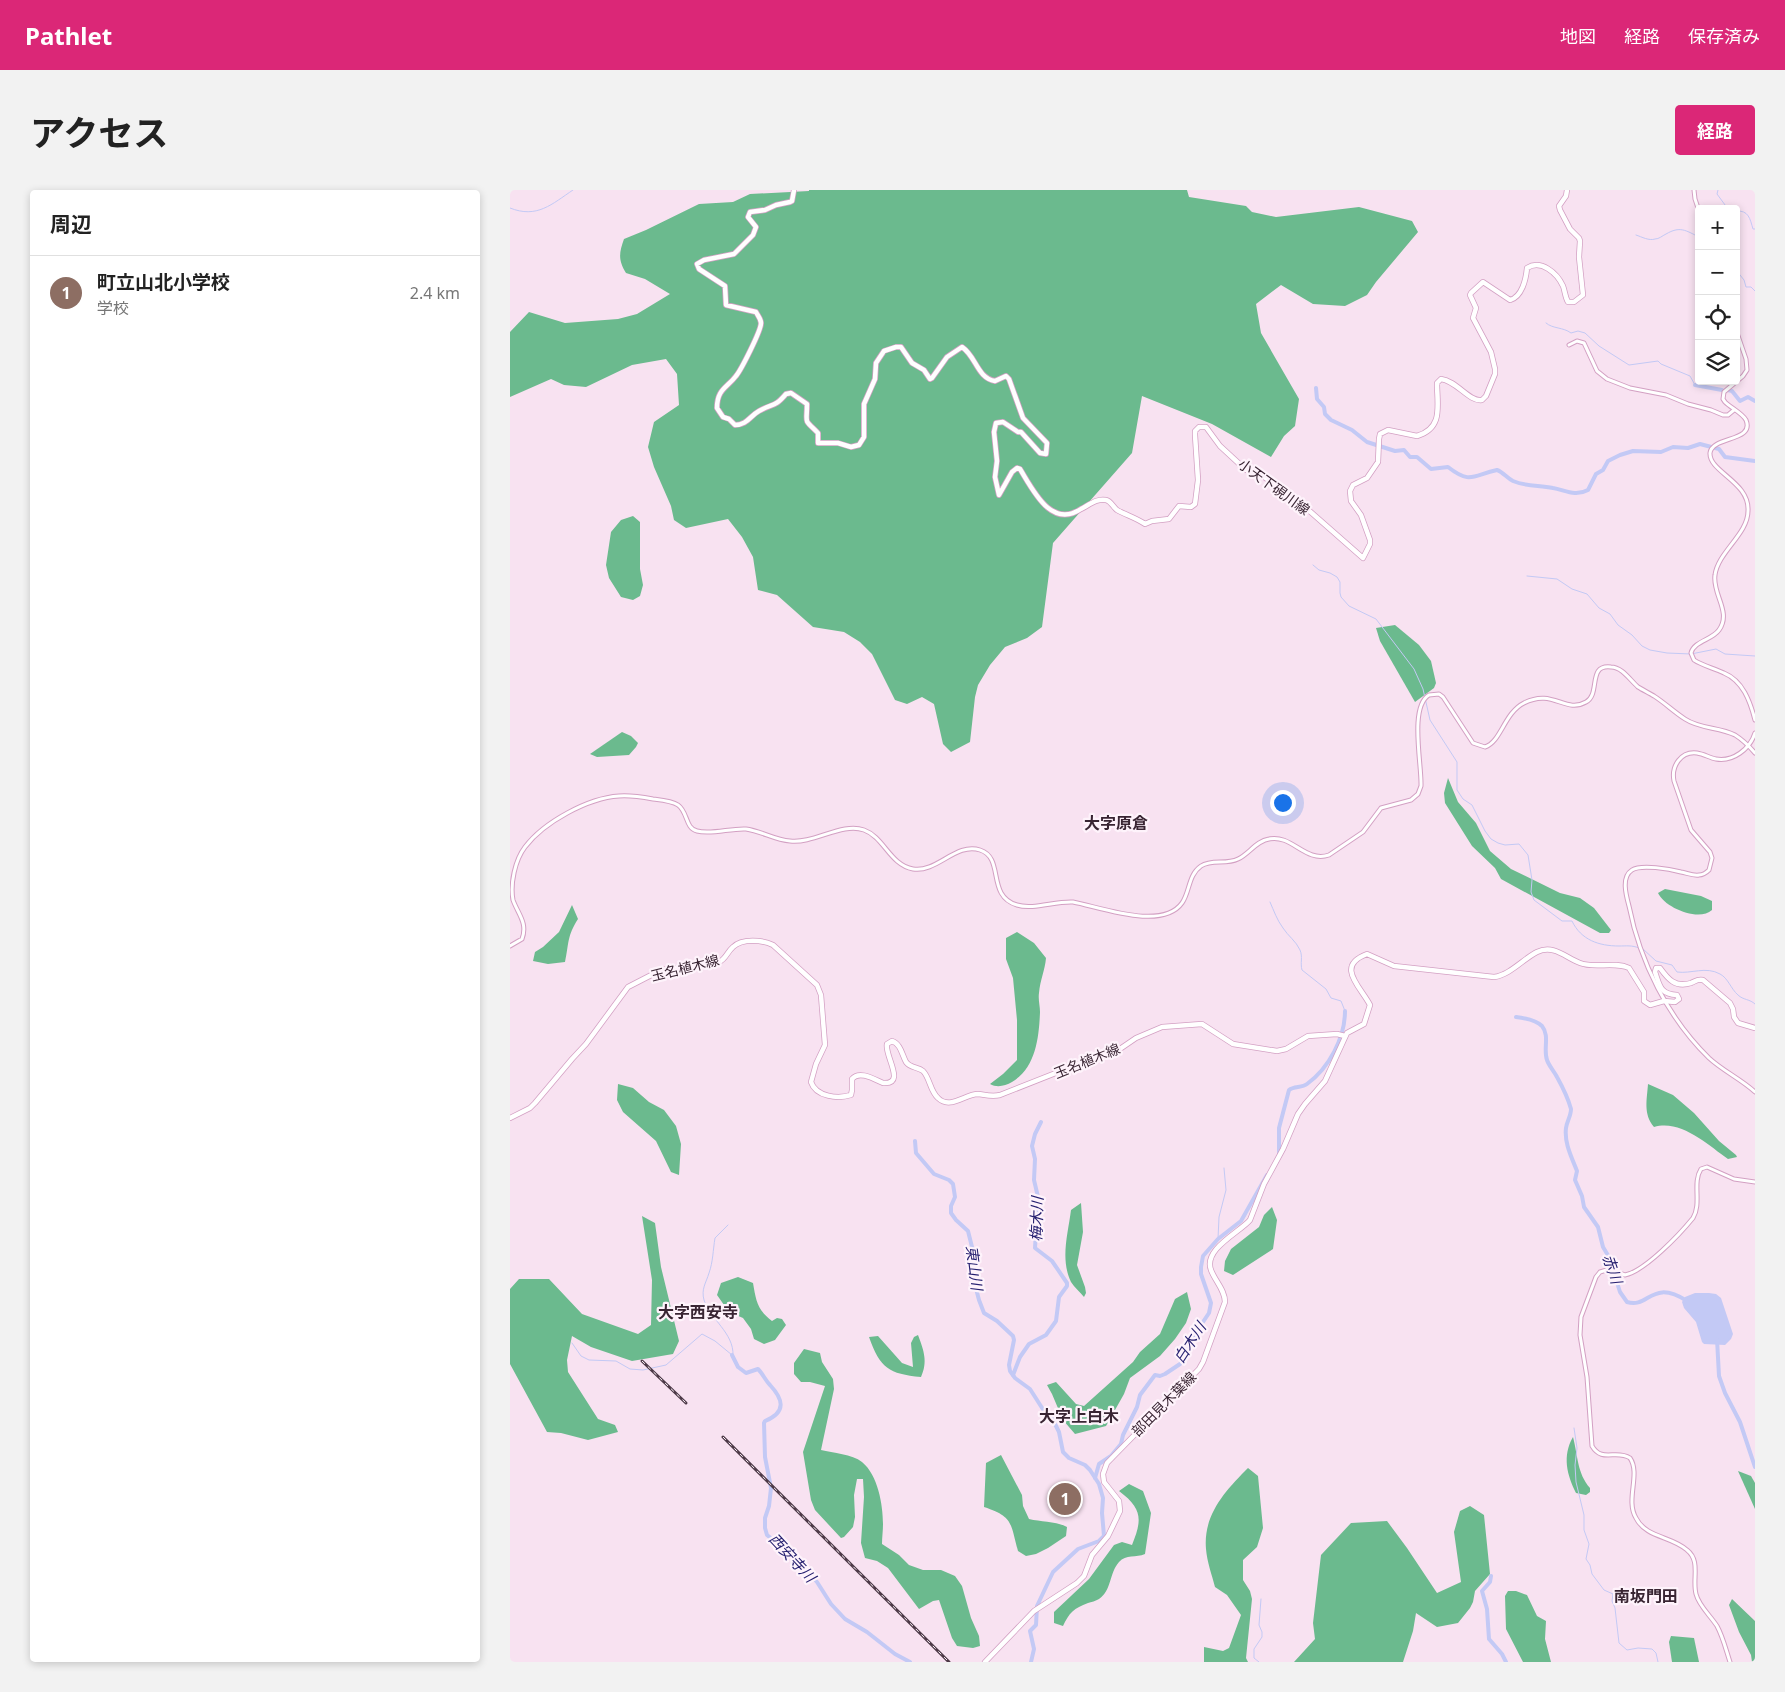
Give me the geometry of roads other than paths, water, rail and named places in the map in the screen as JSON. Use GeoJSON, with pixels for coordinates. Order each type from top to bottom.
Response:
{"type":"FeatureCollection","features":[{"type":"Feature","properties":{"kind":"main road","name":"小天下硯川線"},"geometry":{"type":"LineString","coordinates":[[794,190],[790,202],[765,210],[750,212],[748,217],[756,227],[754,235],[734,254],[704,260],[697,264],[699,269],[725,286],[726,305],[756,312],[760,319],[760,328],[747,357],[735,377],[722,390],[716,406],[721,416],[729,419],[735,425],[748,422],[758,411],[777,404],[788,393],[807,404],[806,420],[811,428],[818,433],[818,443],[859,445],[864,437],[864,404],[875,379],[876,363],[884,351],[896,347],[901,348],[912,363],[924,370],[930,379],[947,357],[962,347],[986,378],[995,381],[1003,376],[1009,378],[1026,422],[1047,443],[1046,454],[1040,453],[1022,432],[1018,432],[1003,422],[996,423],[994,432],[997,461],[995,481],[999,495],[1001,495],[1012,472],[1017,468],[1020,469],[1035,493],[1054,513],[1071,515],[1097,500],[1105,500],[1110,502],[1116,509],[1144,524],[1152,521],[1166,521],[1179,506],[1190,507],[1195,504],[1198,480],[1195,431],[1203,426],[1209,430],[1220,446],[1246,470],[1264,477],[1296,500],[1364,558],[1369,548],[1370,540],[1361,515],[1351,501],[1350,491],[1354,485],[1363,480],[1373,470],[1378,462],[1378,439],[1383,431],[1388,430],[1417,436],[1421,435],[1434,424],[1438,414],[1437,383],[1441,379],[1453,383],[1475,400],[1482,400],[1486,396],[1495,374],[1491,352],[1473,318],[1476,308],[1470,295],[1483,282],[1510,300],[1513,300],[1521,293],[1527,268],[1539,264],[1545,266],[1560,282],[1568,302],[1574,302],[1583,295],[1579,257],[1580,241],[1570,229],[1559,206],[1566,196],[1567,190]]}},
{"type":"Feature","properties":{"kind":"main road","name":"玉名植木線"},"geometry":{"type":"LineString","coordinates":[[510,1118],[530,1108],[535,1103],[586,1044],[628,987],[661,970],[719,962],[725,958],[733,946],[744,942],[773,945],[817,985],[821,995],[825,1045],[816,1064],[811,1082],[816,1090],[829,1096],[851,1095],[852,1079],[856,1075],[863,1075],[883,1083],[892,1081],[894,1070],[886,1050],[887,1044],[892,1041],[899,1046],[907,1064],[923,1072],[938,1099],[947,1102],[962,1100],[972,1095],[1000,1095],[1076,1065],[1114,1053],[1136,1038],[1162,1027],[1202,1024],[1232,1044],[1277,1051],[1286,1049],[1308,1036],[1342,1035]]}},
{"type":"Feature","properties":{"kind":"main road"},"geometry":{"type":"LineString","coordinates":[[1342,1035],[1364,1024],[1370,1008],[1358,988],[1351,967],[1354,962],[1368,954],[1394,966],[1494,977],[1505,974],[1538,951],[1556,951],[1581,964],[1626,967],[1632,971],[1641,986],[1645,994],[1644,1000],[1647,1004],[1651,1005],[1664,1001],[1675,1002],[1679,998],[1677,995],[1668,994],[1662,990],[1655,972],[1657,968],[1661,969],[1667,979],[1672,982],[1688,983],[1698,979],[1703,980],[1732,1005],[1735,1020],[1755,1028]]}},
{"type":"Feature","properties":{"kind":"main road","name":"部田見木葉線"},"geometry":{"type":"LineString","coordinates":[[985,1662],[1037,1610],[1081,1580],[1092,1555],[1103,1544],[1119,1514],[1120,1506],[1104,1482],[1104,1471],[1107,1463],[1203,1362],[1225,1302],[1224,1293],[1210,1267],[1211,1259],[1226,1238],[1246,1225],[1250,1220],[1264,1184],[1283,1149],[1298,1114],[1329,1075],[1342,1035]]}},
{"type":"Feature","properties":{"kind":"street"},"geometry":{"type":"LineString","coordinates":[[1694,190],[1698,205]]}},
{"type":"Feature","properties":{"kind":"street"},"geometry":{"type":"LineString","coordinates":[[1569,345],[1577,340],[1584,343],[1600,374],[1623,386],[1666,395],[1723,415],[1728,415],[1734,410]]}},
{"type":"Feature","properties":{"kind":"street"},"geometry":{"type":"LineString","coordinates":[[1739,340],[1748,368],[1743,376],[1724,392],[1723,399],[1742,415],[1747,422],[1746,432],[1740,437],[1713,447],[1710,455],[1711,460],[1745,495],[1748,504],[1748,515],[1743,526],[1719,562],[1715,574],[1715,586],[1724,614],[1722,624],[1712,637],[1694,647],[1692,654],[1697,662],[1724,673],[1738,683],[1746,694],[1755,720]]}},
{"type":"Feature","properties":{"kind":"street"},"geometry":{"type":"LineString","coordinates":[[510,946],[522,938],[525,932],[524,923],[512,899],[511,887],[512,873],[524,847],[538,834],[569,812],[587,804],[615,796],[632,796],[672,802],[684,810],[690,826],[699,832],[730,829],[750,830],[794,842],[858,828],[871,834],[900,864],[916,870],[933,866],[965,850],[977,849],[987,854],[993,862],[996,883],[1001,894],[1015,905],[1027,907],[1064,901],[1145,917],[1170,912],[1178,907],[1184,899],[1197,869],[1206,863],[1234,861],[1244,856],[1260,842],[1272,838],[1289,841],[1307,853],[1323,857],[1363,832],[1381,808],[1411,800],[1418,794],[1421,786],[1418,730],[1423,701],[1429,695],[1434,694],[1443,697],[1473,743],[1485,747],[1493,744],[1507,719],[1519,706],[1540,697],[1552,698],[1570,706],[1587,702],[1592,696],[1597,672],[1603,667],[1612,667],[1620,670],[1638,686],[1689,721],[1733,734],[1755,753]]}},
{"type":"Feature","properties":{"kind":"street"},"geometry":{"type":"LineString","coordinates":[[1755,733],[1749,746],[1726,759],[1717,759],[1696,753],[1686,755],[1678,761],[1674,770],[1673,776],[1688,822],[1694,835],[1710,852],[1712,862],[1709,870],[1697,876],[1671,870],[1641,867],[1634,868],[1626,877],[1630,911],[1637,935],[1664,1001],[1709,1058],[1755,1092]]}},
{"type":"Feature","properties":{"kind":"street"},"geometry":{"type":"LineString","coordinates":[[1730,1662],[1720,1631],[1698,1598],[1692,1555],[1683,1547],[1644,1529],[1636,1519],[1632,1503],[1634,1468],[1630,1458],[1620,1454],[1599,1454],[1592,1446],[1580,1325],[1585,1306],[1596,1277],[1600,1272],[1610,1269],[1626,1275],[1637,1271],[1647,1264],[1693,1218],[1697,1208],[1697,1177],[1701,1169],[1707,1167],[1734,1179],[1755,1182]]}},
{"type":"Feature","properties":{"kind":"water"},"geometry":{"type":"Polygon","coordinates":[[[1695,1293],[1716,1294],[1721,1298],[1733,1334],[1725,1345],[1704,1344],[1702,1342],[1696,1322],[1684,1308],[1682,1302],[1685,1297],[1695,1293]]]}},
{"type":"Feature","properties":{"kind":"waterway"},"geometry":{"type":"LineString","coordinates":[[510,208],[528,212],[536,211],[551,205],[573,190]]}},
{"type":"Feature","properties":{"kind":"waterway"},"geometry":{"type":"LineString","coordinates":[[1718,190],[1717,194],[1725,205]]}},
{"type":"Feature","properties":{"kind":"waterway"},"geometry":{"type":"LineString","coordinates":[[1740,211],[1746,214],[1750,219],[1753,229],[1755,229]]}},
{"type":"Feature","properties":{"kind":"waterway"},"geometry":{"type":"LineString","coordinates":[[1636,235],[1653,239],[1679,230],[1695,235]]}},
{"type":"Feature","properties":{"kind":"waterway"},"geometry":{"type":"LineString","coordinates":[[1740,275],[1746,287],[1751,287],[1755,291]]}},
{"type":"Feature","properties":{"kind":"waterway"},"geometry":{"type":"LineString","coordinates":[[1546,323],[1571,333],[1578,331],[1585,333],[1599,346],[1629,365],[1658,361],[1690,376],[1695,385]]}},
{"type":"Feature","properties":{"kind":"waterway"},"geometry":{"type":"LineString","coordinates":[[1695,385],[1722,390]]}},
{"type":"Feature","properties":{"kind":"waterway"},"geometry":{"type":"LineString","coordinates":[[1316,388],[1317,399],[1324,407],[1325,414],[1331,420],[1352,430],[1367,442],[1395,451],[1404,450],[1410,457],[1417,457],[1431,469],[1448,467],[1456,473],[1467,477],[1497,470],[1518,483],[1579,493],[1588,490],[1596,474],[1603,470],[1608,461],[1633,451],[1661,452],[1673,447],[1688,448],[1700,444],[1719,449],[1725,457],[1755,461]]}},
{"type":"Feature","properties":{"kind":"waterway"},"geometry":{"type":"LineString","coordinates":[[1728,390],[1732,391],[1740,401],[1748,397],[1755,401]]}},
{"type":"Feature","properties":{"kind":"waterway"},"geometry":{"type":"LineString","coordinates":[[1313,565],[1319,570],[1337,577],[1340,582],[1341,597],[1349,606],[1376,619],[1414,669],[1423,689],[1430,720],[1457,762],[1457,790],[1463,799],[1472,805],[1491,839],[1505,845],[1519,844],[1528,855],[1532,880],[1531,892],[1534,900],[1562,921],[1572,921],[1580,933],[1591,941],[1604,945],[1639,948]]}},
{"type":"Feature","properties":{"kind":"waterway"},"geometry":{"type":"LineString","coordinates":[[1527,576],[1557,579],[1572,589],[1587,594],[1599,608],[1610,614],[1618,625],[1632,635],[1642,646],[1650,650],[1691,654],[1716,649],[1725,654],[1755,656]]}},
{"type":"Feature","properties":{"kind":"waterway"},"geometry":{"type":"LineString","coordinates":[[1270,902],[1281,925],[1300,950],[1302,970],[1326,989],[1331,998],[1341,1001],[1345,1011]]}},
{"type":"Feature","properties":{"kind":"waterway"},"geometry":{"type":"LineString","coordinates":[[1643,949],[1656,961],[1672,965],[1677,972],[1704,970],[1720,974],[1738,995],[1755,1004]]}},
{"type":"Feature","properties":{"kind":"waterway","name":"白木川"},"geometry":{"type":"LineString","coordinates":[[1279,1154],[1279,1128],[1289,1090],[1307,1084],[1329,1061],[1339,1042],[1345,1011]]}},
{"type":"Feature","properties":{"kind":"waterway","name":"赤川"},"geometry":{"type":"LineString","coordinates":[[1516,1017],[1537,1022],[1542,1026],[1546,1034],[1547,1060],[1563,1088],[1571,1109],[1566,1139],[1577,1171],[1575,1180],[1582,1196],[1584,1207],[1598,1227],[1603,1247],[1609,1257],[1620,1292],[1627,1302],[1634,1303],[1641,1302],[1658,1293],[1666,1292],[1687,1301]]}},
{"type":"Feature","properties":{"kind":"waterway","name":"梅木川"},"geometry":{"type":"LineString","coordinates":[[1013,1375],[1020,1357],[1029,1344],[1046,1335],[1056,1321],[1059,1297],[1067,1286],[1067,1283],[1052,1261],[1035,1248],[1038,1197],[1034,1180],[1035,1159],[1032,1146],[1041,1122]]}},
{"type":"Feature","properties":{"kind":"waterway","name":"東山川"},"geometry":{"type":"LineString","coordinates":[[915,1141],[916,1153],[934,1174],[949,1180],[953,1184],[955,1197],[951,1206],[951,1213],[968,1231],[976,1257],[974,1281],[984,1313],[997,1321],[1013,1336],[1014,1340],[1009,1365],[1010,1371],[1015,1378],[1030,1389],[1044,1411],[1052,1418],[1059,1432],[1063,1452],[1069,1458],[1085,1465],[1090,1470],[1099,1484],[1103,1498],[1104,1536],[1099,1541],[1078,1549],[1053,1572],[1037,1606],[1036,1625],[1030,1631],[1034,1649],[1031,1662]]}},
{"type":"Feature","properties":{"kind":"waterway"},"geometry":{"type":"LineString","coordinates":[[1218,1239],[1219,1217],[1226,1190],[1224,1168]]}},
{"type":"Feature","properties":{"kind":"waterway","name":"白木川"},"geometry":{"type":"LineString","coordinates":[[1095,1478],[1099,1464],[1111,1456],[1121,1444],[1123,1435],[1137,1407],[1140,1395],[1155,1375],[1165,1374],[1184,1359],[1195,1334],[1209,1313],[1211,1303],[1201,1274],[1203,1256],[1218,1239],[1241,1221],[1267,1175]]}},
{"type":"Feature","properties":{"kind":"waterway"},"geometry":{"type":"LineString","coordinates":[[728,1225],[715,1238],[711,1265],[703,1293],[704,1300],[711,1314],[730,1340],[733,1355]]}},
{"type":"Feature","properties":{"kind":"waterway"},"geometry":{"type":"LineString","coordinates":[[572,1343],[581,1356],[589,1360],[616,1361],[630,1369],[643,1370],[666,1365],[702,1334],[715,1341],[732,1355]]}},
{"type":"Feature","properties":{"kind":"waterway","name":"赤川"},"geometry":{"type":"LineString","coordinates":[[1717,1339],[1719,1376],[1725,1393],[1740,1422],[1755,1467]]}},
{"type":"Feature","properties":{"kind":"waterway","name":"西安寺川"},"geometry":{"type":"LineString","coordinates":[[732,1355],[738,1367],[746,1373],[758,1369],[778,1395],[781,1405],[777,1414],[764,1423],[765,1457],[771,1488],[769,1506],[765,1518],[767,1535],[796,1559],[817,1582],[831,1604],[845,1619],[867,1632],[895,1654],[910,1662]]}},
{"type":"Feature","properties":{"kind":"waterway"},"geometry":{"type":"LineString","coordinates":[[1574,1428],[1577,1448],[1576,1482],[1584,1515],[1584,1530],[1589,1544],[1586,1559],[1592,1574],[1604,1590],[1613,1594],[1612,1601],[1615,1608],[1619,1643],[1627,1650],[1638,1648],[1652,1649],[1656,1653],[1658,1662]]}},
{"type":"Feature","properties":{"kind":"waterway"},"geometry":{"type":"LineString","coordinates":[[1491,1576],[1490,1582],[1482,1591],[1487,1609],[1489,1639],[1502,1654],[1506,1662]]}},
{"type":"Feature","properties":{"kind":"waterway"},"geometry":{"type":"LineString","coordinates":[[1259,1662],[1254,1658],[1254,1649],[1262,1637],[1259,1625],[1261,1599]]}},
{"type":"Feature","properties":{"kind":"railway"},"geometry":{"type":"LineString","coordinates":[[642,1361],[686,1403]]}},
{"type":"Feature","properties":{"kind":"railway"},"geometry":{"type":"LineString","coordinates":[[723,1437],[949,1662]]}},
{"type":"Feature","properties":{"kind":"place","name":"町立山北小学校"},"geometry":{"type":"Point","coordinates":[1065,1499]}},
{"type":"Feature","properties":{"kind":"district","name":"大字原倉"},"geometry":{"type":"Point","coordinates":[1116,823]}},
{"type":"Feature","properties":{"kind":"district","name":"大字西安寺"},"geometry":{"type":"Point","coordinates":[698,1312]}},
{"type":"Feature","properties":{"kind":"district","name":"大字上白木"},"geometry":{"type":"Point","coordinates":[1079,1416]}},
{"type":"Feature","properties":{"kind":"district","name":"南坂門田"},"geometry":{"type":"Point","coordinates":[1646,1596]}}]}
